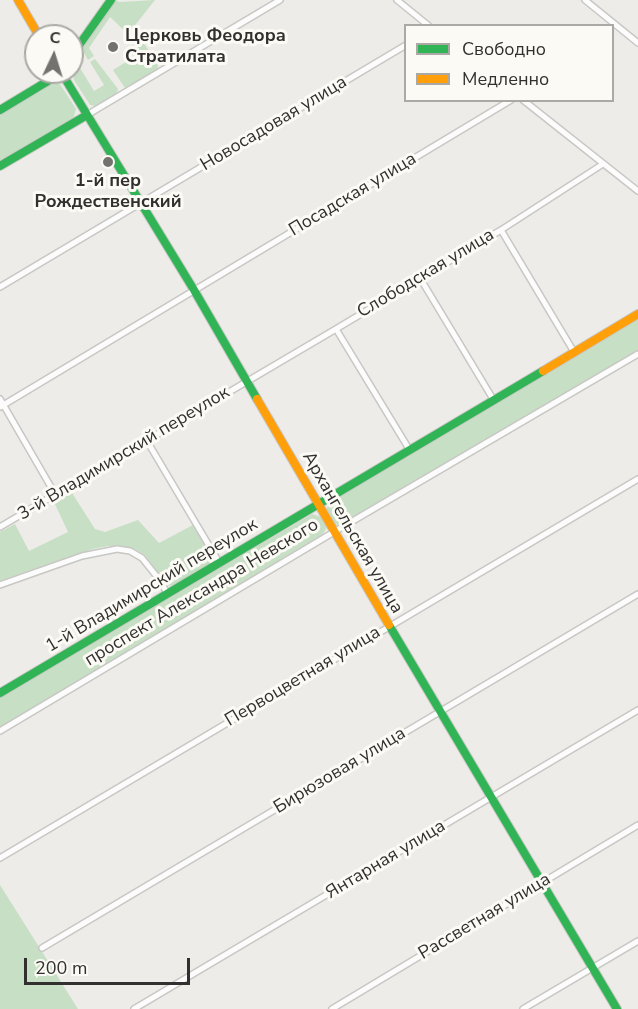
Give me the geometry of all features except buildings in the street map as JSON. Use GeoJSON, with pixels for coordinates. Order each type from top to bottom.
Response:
{"type":"FeatureCollection","features":[{"type":"Feature","properties":{"kind":"street"},"geometry":{"type":"LineString","coordinates":[[18,0],[32,24]]}},
{"type":"Feature","properties":{"kind":"street"},"geometry":{"type":"LineString","coordinates":[[84,38],[111,0]]}},
{"type":"Feature","properties":{"kind":"street"},"geometry":{"type":"LineString","coordinates":[[0,166],[280,0]]}},
{"type":"Feature","properties":{"kind":"street"},"geometry":{"type":"LineString","coordinates":[[397,0],[427,24]]}},
{"type":"Feature","properties":{"kind":"street"},"geometry":{"type":"LineString","coordinates":[[585,0],[637,41]]}},
{"type":"Feature","properties":{"kind":"street","name":"Новосадовая улица"},"geometry":{"type":"LineString","coordinates":[[0,287],[404,46]]}},
{"type":"Feature","properties":{"kind":"street"},"geometry":{"type":"LineString","coordinates":[[0,110],[43,84]]}},
{"type":"Feature","properties":{"kind":"street","name":"Архангельская улица"},"geometry":{"type":"LineString","coordinates":[[68,84],[194,290],[333,531],[617,1009]]}},
{"type":"Feature","properties":{"kind":"street","name":"Посадская улица"},"geometry":{"type":"LineString","coordinates":[[1,404],[508,102]]}},
{"type":"Feature","properties":{"kind":"street"},"geometry":{"type":"LineString","coordinates":[[526,102],[638,191]]}},
{"type":"Feature","properties":{"kind":"street","name":"Слободская улица"},"geometry":{"type":"LineString","coordinates":[[247,381],[501,230],[603,164]]}},
{"type":"Feature","properties":{"kind":"street"},"geometry":{"type":"LineString","coordinates":[[501,230],[574,352]]}},
{"type":"Feature","properties":{"kind":"street"},"geometry":{"type":"LineString","coordinates":[[420,278],[492,399]]}},
{"type":"Feature","properties":{"kind":"street","name":"проспект Александра Невского"},"geometry":{"type":"LineString","coordinates":[[319,504],[638,314]]}},
{"type":"Feature","properties":{"kind":"street"},"geometry":{"type":"LineString","coordinates":[[336,329],[409,449]]}},
{"type":"Feature","properties":{"kind":"street","name":"проспект Александра Невского"},"geometry":{"type":"LineString","coordinates":[[0,731],[333,531],[638,354]]}},
{"type":"Feature","properties":{"kind":"street","name":"3-й Владимирский переулок"},"geometry":{"type":"LineString","coordinates":[[0,526],[247,381]]}},
{"type":"Feature","properties":{"kind":"street"},"geometry":{"type":"LineString","coordinates":[[1,404],[55,494]]}},
{"type":"Feature","properties":{"kind":"street"},"geometry":{"type":"LineString","coordinates":[[147,441],[220,564]]}},
{"type":"Feature","properties":{"kind":"street","name":"Первоцветная улица"},"geometry":{"type":"LineString","coordinates":[[0,858],[638,479]]}},
{"type":"Feature","properties":{"kind":"street","name":"1-й Владимирский переулок"},"geometry":{"type":"LineString","coordinates":[[0,693],[319,504]]}},
{"type":"Feature","properties":{"kind":"street"},"geometry":{"type":"LineString","coordinates":[[0,585],[82,556],[117,549],[130,551],[142,558],[156,574],[167,594]]}},
{"type":"Feature","properties":{"kind":"street","name":"Бирюзовая улица"},"geometry":{"type":"LineString","coordinates":[[42,948],[638,594]]}},
{"type":"Feature","properties":{"kind":"street","name":"Янтарная улица"},"geometry":{"type":"LineString","coordinates":[[134,1009],[638,710]]}},
{"type":"Feature","properties":{"kind":"street","name":"Рассветная улица"},"geometry":{"type":"LineString","coordinates":[[332,1009],[638,825]]}},
{"type":"Feature","properties":{"kind":"street"},"geometry":{"type":"LineString","coordinates":[[523,1009],[638,941]]}},
{"type":"Feature","properties":{"kind":"green space"},"geometry":{"type":"Polygon","coordinates":[[[116,0],[119,2],[155,0],[128,34],[110,17],[89,48],[94,56],[88,60],[84,53],[84,46],[116,0]]]}},
{"type":"Feature","properties":{"kind":"green space"},"geometry":{"type":"Polygon","coordinates":[[[137,34],[157,62],[158,67],[156,71],[125,88],[113,70],[139,54],[132,41],[137,34]]]}},
{"type":"Feature","properties":{"kind":"green space"},"geometry":{"type":"Polygon","coordinates":[[[95,59],[118,89],[116,95],[96,106],[90,105],[77,84],[84,84],[84,75],[94,91],[104,85],[90,62],[95,59]]]}},
{"type":"Feature","properties":{"kind":"green space"},"geometry":{"type":"Polygon","coordinates":[[[47,84],[60,84],[76,109],[73,119],[0,163],[0,112],[47,84]]]}},
{"type":"Feature","properties":{"kind":"green space"},"geometry":{"type":"Polygon","coordinates":[[[638,318],[638,351],[339,525],[332,524],[326,511],[329,503],[638,318]]]}},
{"type":"Feature","properties":{"kind":"green space"},"geometry":{"type":"Polygon","coordinates":[[[72,493],[95,529],[105,532],[138,520],[159,543],[193,525],[211,555],[211,562],[208,566],[174,585],[168,586],[145,555],[135,549],[108,546],[0,581],[0,532],[15,524],[29,551],[68,532],[54,502],[72,493]]]}},
{"type":"Feature","properties":{"kind":"green space"},"geometry":{"type":"Polygon","coordinates":[[[312,514],[321,517],[327,527],[323,534],[0,729],[0,697],[312,514]]]}},
{"type":"Feature","properties":{"kind":"green space"},"geometry":{"type":"Polygon","coordinates":[[[0,885],[29,931],[78,1009],[0,1009],[0,885]]]}},
{"type":"Feature","properties":{"kind":"traffic: fast"},"geometry":{"type":"LineString","coordinates":[[84,38],[111,0]]}},
{"type":"Feature","properties":{"kind":"traffic: fast"},"geometry":{"type":"LineString","coordinates":[[0,110],[43,84]]}},
{"type":"Feature","properties":{"kind":"traffic: fast"},"geometry":{"type":"LineString","coordinates":[[68,84],[194,290],[257,399]]}},
{"type":"Feature","properties":{"kind":"traffic: fast"},"geometry":{"type":"LineString","coordinates":[[0,166],[87,115]]}},
{"type":"Feature","properties":{"kind":"traffic: fast"},"geometry":{"type":"LineString","coordinates":[[0,693],[543,371]]}},
{"type":"Feature","properties":{"kind":"traffic: fast"},"geometry":{"type":"LineString","coordinates":[[389,625],[617,1009]]}},
{"type":"Feature","properties":{"kind":"traffic: slow"},"geometry":{"type":"LineString","coordinates":[[18,0],[32,24]]}},
{"type":"Feature","properties":{"kind":"traffic: slow"},"geometry":{"type":"LineString","coordinates":[[543,371],[638,314]]}},
{"type":"Feature","properties":{"kind":"traffic: slow"},"geometry":{"type":"LineString","coordinates":[[257,399],[389,625]]}},
{"type":"Feature","properties":{"kind":"place","name":"Церковь Феодора Стратилата"},"geometry":{"type":"Point","coordinates":[113,47]}},
{"type":"Feature","properties":{"kind":"place","name":"1-й пер Рождественский"},"geometry":{"type":"Point","coordinates":[108,162]}}]}
